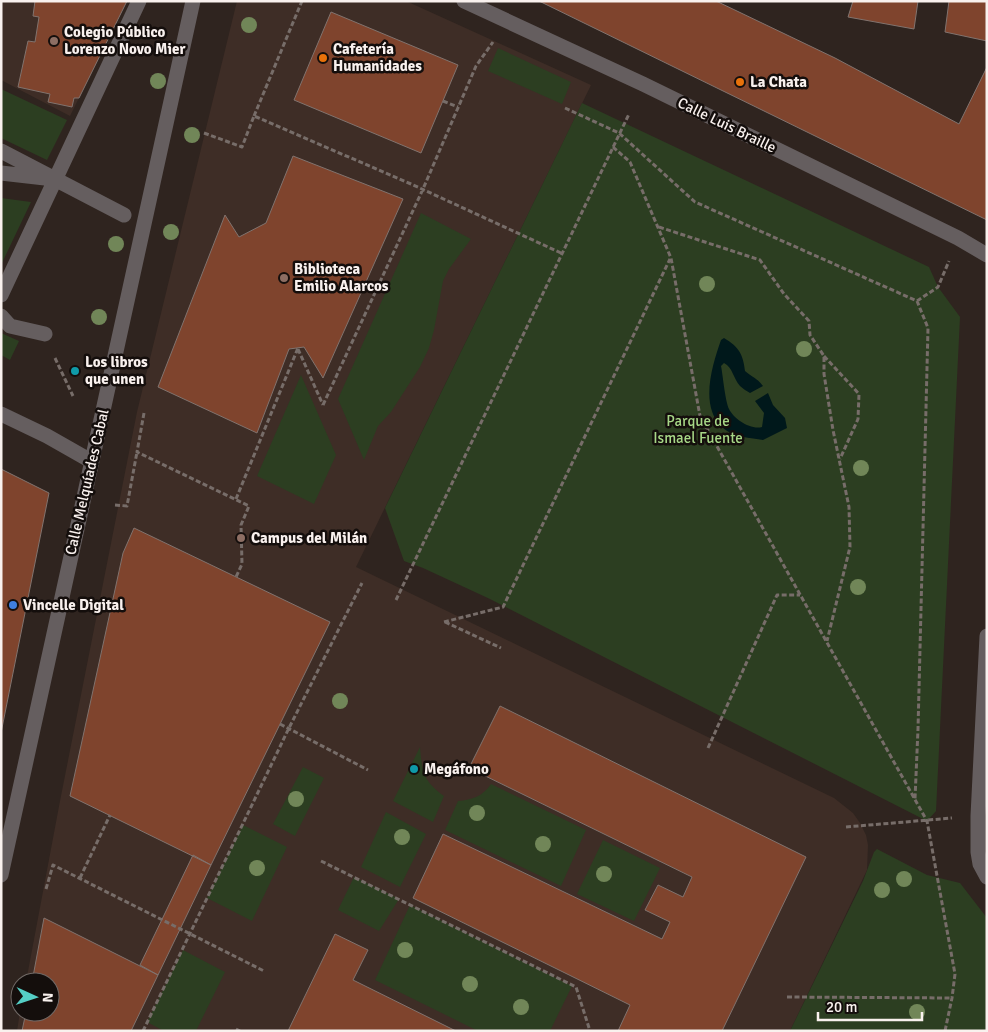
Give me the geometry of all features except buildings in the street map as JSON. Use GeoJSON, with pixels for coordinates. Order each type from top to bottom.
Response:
{"type":"FeatureCollection","features":[{"type":"Feature","properties":{"kind":"street"},"geometry":{"type":"LineString","coordinates":[[1,295],[139,1]]}},
{"type":"Feature","properties":{"kind":"street","name":"Calle Melquíades Cabal"},"geometry":{"type":"LineString","coordinates":[[1,876],[4,841],[193,1]]}},
{"type":"Feature","properties":{"kind":"street","name":"Calle Luis Braille"},"geometry":{"type":"LineString","coordinates":[[464,1],[678,102],[958,238],[987,255]]}},
{"type":"Feature","properties":{"kind":"street"},"geometry":{"type":"LineString","coordinates":[[1,151],[124,215]]}},
{"type":"Feature","properties":{"kind":"street"},"geometry":{"type":"LineString","coordinates":[[1,172],[56,179]]}},
{"type":"Feature","properties":{"kind":"street"},"geometry":{"type":"LineString","coordinates":[[1,316],[10,326],[44,334]]}},
{"type":"Feature","properties":{"kind":"street"},"geometry":{"type":"LineString","coordinates":[[1,414],[47,436],[91,461]]}},
{"type":"Feature","properties":{"kind":"street"},"geometry":{"type":"LineString","coordinates":[[987,636],[978,816],[978,852],[980,864],[987,877]]}},
{"type":"Feature","properties":{"kind":"path"},"geometry":{"type":"LineString","coordinates":[[204,133],[242,147],[302,1]]}},
{"type":"Feature","properties":{"kind":"path"},"geometry":{"type":"LineString","coordinates":[[236,499],[298,348],[324,405],[423,189],[480,58],[508,22]]}},
{"type":"Feature","properties":{"kind":"path"},"geometry":{"type":"LineString","coordinates":[[443,101],[458,108]]}},
{"type":"Feature","properties":{"kind":"path"},"geometry":{"type":"LineString","coordinates":[[565,108],[619,133],[695,202],[917,301],[928,328],[915,800]]}},
{"type":"Feature","properties":{"kind":"path"},"geometry":{"type":"LineString","coordinates":[[396,600],[629,114]]}},
{"type":"Feature","properties":{"kind":"path"},"geometry":{"type":"LineString","coordinates":[[254,116],[423,189],[561,253]]}},
{"type":"Feature","properties":{"kind":"path"},"geometry":{"type":"LineString","coordinates":[[613,147],[630,162],[671,258],[700,416],[927,821],[955,974],[945,1031]]}},
{"type":"Feature","properties":{"kind":"path"},"geometry":{"type":"LineString","coordinates":[[658,227],[760,260],[784,294],[809,321],[810,335],[824,356],[859,394],[858,419],[839,459]]}},
{"type":"Feature","properties":{"kind":"path"},"geometry":{"type":"LineString","coordinates":[[502,648],[444,622],[503,607],[671,258]]}},
{"type":"Feature","properties":{"kind":"path"},"geometry":{"type":"LineString","coordinates":[[917,301],[938,287],[948,261]]}},
{"type":"Feature","properties":{"kind":"path"},"geometry":{"type":"LineString","coordinates":[[44,334],[73,396]]}},
{"type":"Feature","properties":{"kind":"path"},"geometry":{"type":"LineString","coordinates":[[824,356],[828,402],[850,507],[850,547],[826,641]]}},
{"type":"Feature","properties":{"kind":"path"},"geometry":{"type":"LineString","coordinates":[[115,505],[127,506],[144,413]]}},
{"type":"Feature","properties":{"kind":"path"},"geometry":{"type":"LineString","coordinates":[[137,452],[249,506],[241,525],[242,564],[236,577]]}},
{"type":"Feature","properties":{"kind":"path"},"geometry":{"type":"LineString","coordinates":[[144,1031],[289,728],[362,583]]}},
{"type":"Feature","properties":{"kind":"path"},"geometry":{"type":"LineString","coordinates":[[708,748],[777,595],[800,595]]}},
{"type":"Feature","properties":{"kind":"path"},"geometry":{"type":"LineString","coordinates":[[280,724],[368,770]]}},
{"type":"Feature","properties":{"kind":"path"},"geometry":{"type":"LineString","coordinates":[[80,878],[110,815]]}},
{"type":"Feature","properties":{"kind":"path"},"geometry":{"type":"LineString","coordinates":[[846,827],[955,818]]}},
{"type":"Feature","properties":{"kind":"path"},"geometry":{"type":"LineString","coordinates":[[321,860],[576,987],[590,1031]]}},
{"type":"Feature","properties":{"kind":"path"},"geometry":{"type":"LineString","coordinates":[[46,889],[53,865],[264,971]]}},
{"type":"Feature","properties":{"kind":"path"},"geometry":{"type":"LineString","coordinates":[[787,997],[952,998]]}},
{"type":"Feature","properties":{"kind":"path"},"geometry":{"type":"LineString","coordinates":[[236,1029],[240,1031]]}},
{"type":"Feature","properties":{"kind":"shaded area","name":"Colegio Público Lorenzo Novo Mier"},"geometry":{"type":"Polygon","coordinates":[[[1,1],[127,1],[70,116],[1,80],[1,1]]]}},
{"type":"Feature","properties":{"kind":"shaded area","name":"Campus del Milán"},"geometry":{"type":"Polygon","coordinates":[[[237,1],[406,1],[591,85],[356,567],[834,798],[853,813],[866,835],[868,845],[867,870],[790,1031],[17,1031],[18,1022],[60,1022],[60,972],[28,972],[137,412],[237,1]]]}},
{"type":"Feature","properties":{"kind":"green space"},"geometry":{"type":"Polygon","coordinates":[[[498,48],[571,82],[562,104],[488,71],[498,48]]]}},
{"type":"Feature","properties":{"kind":"green space"},"geometry":{"type":"Polygon","coordinates":[[[1,89],[67,120],[47,160],[1,138],[1,89]]]}},
{"type":"Feature","properties":{"kind":"green space","name":"Parque de Ismael Fuente"},"geometry":{"type":"Polygon","coordinates":[[[582,103],[929,267],[938,287],[960,317],[936,811],[927,821],[490,599],[404,561],[385,508],[582,103]]]}},
{"type":"Feature","properties":{"kind":"green space"},"geometry":{"type":"Polygon","coordinates":[[[1,198],[31,202],[1,265],[1,198]]]}},
{"type":"Feature","properties":{"kind":"green space"},"geometry":{"type":"Polygon","coordinates":[[[421,213],[471,239],[449,269],[443,281],[434,330],[429,348],[420,367],[391,412],[378,426],[364,460],[338,399],[421,213]]]}},
{"type":"Feature","properties":{"kind":"green space"},"geometry":{"type":"Polygon","coordinates":[[[1,333],[19,341],[10,360],[1,355],[1,333]]]}},
{"type":"Feature","properties":{"kind":"green space"},"geometry":{"type":"Polygon","coordinates":[[[301,375],[336,455],[314,504],[257,476],[301,375]]]}},
{"type":"Feature","properties":{"kind":"green space"},"geometry":{"type":"Polygon","coordinates":[[[420,747],[425,775],[437,791],[444,796],[433,822],[393,801],[420,747]]]}},
{"type":"Feature","properties":{"kind":"green space"},"geometry":{"type":"Polygon","coordinates":[[[303,767],[324,778],[295,836],[273,824],[303,767]]]}},
{"type":"Feature","properties":{"kind":"green space"},"geometry":{"type":"Polygon","coordinates":[[[491,784],[586,830],[561,886],[445,830],[458,801],[477,797],[491,784]]]}},
{"type":"Feature","properties":{"kind":"green space"},"geometry":{"type":"Polygon","coordinates":[[[386,812],[426,834],[400,887],[361,867],[386,812]]]}},
{"type":"Feature","properties":{"kind":"green space"},"geometry":{"type":"Polygon","coordinates":[[[243,825],[287,847],[252,921],[207,898],[243,825]]]}},
{"type":"Feature","properties":{"kind":"green space"},"geometry":{"type":"Polygon","coordinates":[[[603,840],[660,868],[634,921],[577,894],[603,840]]]}},
{"type":"Feature","properties":{"kind":"green space"},"geometry":{"type":"Polygon","coordinates":[[[877,849],[927,875],[960,883],[987,918],[987,1031],[790,1031],[877,849]]]}},
{"type":"Feature","properties":{"kind":"green space"},"geometry":{"type":"Polygon","coordinates":[[[354,877],[399,899],[379,931],[338,910],[354,877]]]}},
{"type":"Feature","properties":{"kind":"green space"},"geometry":{"type":"Polygon","coordinates":[[[410,905],[572,986],[550,1031],[478,1031],[375,980],[410,905]]]}},
{"type":"Feature","properties":{"kind":"green space"},"geometry":{"type":"Polygon","coordinates":[[[183,950],[225,972],[196,1031],[164,1031],[147,1022],[183,950]]]}},
{"type":"Feature","properties":{"kind":"water"},"geometry":{"type":"Polygon","coordinates":[[[724,338],[739,352],[745,371],[763,386],[750,393],[740,386],[724,363],[721,366],[726,400],[731,413],[738,420],[752,427],[762,427],[764,413],[755,401],[768,393],[773,405],[785,418],[787,428],[763,440],[742,437],[727,431],[716,419],[711,409],[709,398],[711,374],[721,340],[724,338]]]}},
{"type":"Feature","properties":{"kind":"place","name":"Colegio Público Lorenzo Novo Mier"},"geometry":{"type":"Point","coordinates":[54,41]}},
{"type":"Feature","properties":{"kind":"place","name":"Cafetería Humanidades"},"geometry":{"type":"Point","coordinates":[323,58]}},
{"type":"Feature","properties":{"kind":"place","name":"La Chata"},"geometry":{"type":"Point","coordinates":[740,82]}},
{"type":"Feature","properties":{"kind":"place","name":"Biblioteca Emilio Alarcos"},"geometry":{"type":"Point","coordinates":[284,278]}},
{"type":"Feature","properties":{"kind":"place","name":"Los libros que unen"},"geometry":{"type":"Point","coordinates":[75,371]}},
{"type":"Feature","properties":{"kind":"place","name":"Campus del Milán"},"geometry":{"type":"Point","coordinates":[241,538]}},
{"type":"Feature","properties":{"kind":"place","name":"Vincelle Digital"},"geometry":{"type":"Point","coordinates":[13,605]}},
{"type":"Feature","properties":{"kind":"place","name":"Megáfono"},"geometry":{"type":"Point","coordinates":[414,769]}}]}
